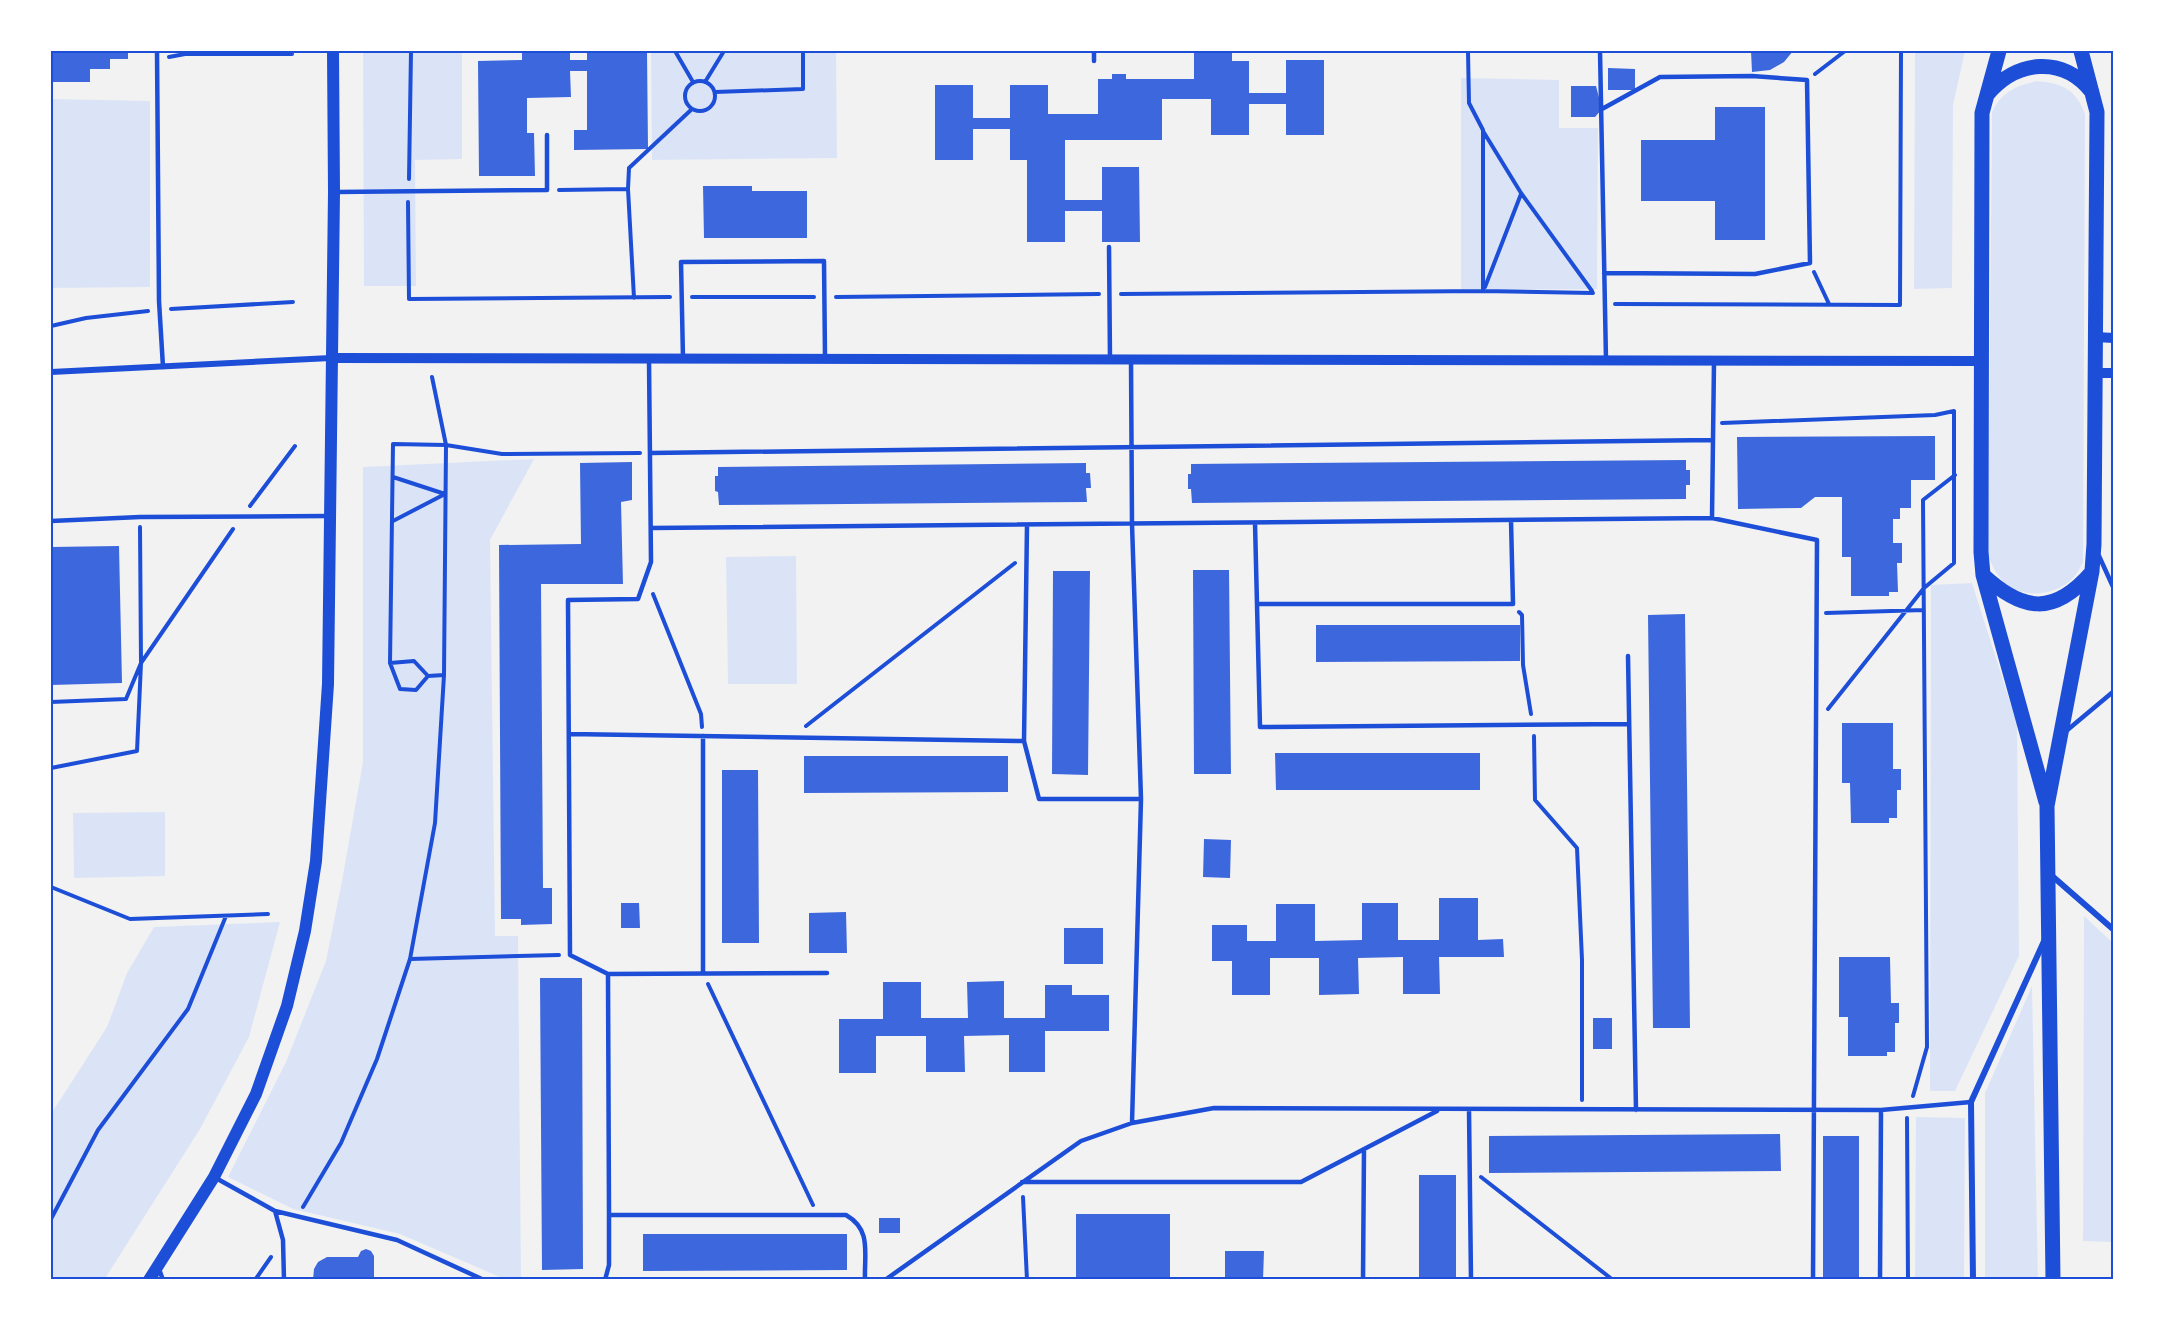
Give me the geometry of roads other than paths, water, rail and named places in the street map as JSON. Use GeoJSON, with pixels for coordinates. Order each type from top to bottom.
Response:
{"type":"FeatureCollection","features":[{"type":"Feature","properties":{"kind":"main road"},"geometry":{"type":"LineString","coordinates":[[149,1280],[214,1177],[256,1094],[287,1006],[305,930],[316,861],[328,684],[334,192],[333,51]]}},
{"type":"Feature","properties":{"kind":"main road"},"geometry":{"type":"LineString","coordinates":[[1999,51],[1984,98],[1982,112],[1981,552],[1983,574],[2047,806]]}},
{"type":"Feature","properties":{"kind":"main road"},"geometry":{"type":"LineString","coordinates":[[2053,1280],[2047,806],[2092,571],[2094,544],[2097,112],[2081,51]]}},
{"type":"Feature","properties":{"kind":"main road"},"geometry":{"type":"LineString","coordinates":[[1984,98],[2005,77],[2029,68],[2043,67],[2057,68],[2075,75],[2094,94]]}},
{"type":"Feature","properties":{"kind":"main road"},"geometry":{"type":"LineString","coordinates":[[1983,574],[2005,594],[2020,601],[2037,604],[2052,602],[2065,596],[2079,587],[2092,571]]}},
{"type":"Feature","properties":{"kind":"street"},"geometry":{"type":"LineString","coordinates":[[2095,338],[2114,338]]}},
{"type":"Feature","properties":{"kind":"street"},"geometry":{"type":"LineString","coordinates":[[51,372],[332,358],[1981,361]]}},
{"type":"Feature","properties":{"kind":"street"},"geometry":{"type":"LineString","coordinates":[[2095,373],[2114,373]]}},
{"type":"Feature","properties":{"kind":"street"},"geometry":{"type":"LineString","coordinates":[[2048,873],[2114,930]]}},
{"type":"Feature","properties":{"kind":"street"},"geometry":{"type":"LineString","coordinates":[[1973,1280],[1971,1102],[2049,930]]}},
{"type":"Feature","properties":{"kind":"lane"},"geometry":{"type":"LineString","coordinates":[[157,51],[159,301],[164,367]]}},
{"type":"Feature","properties":{"kind":"lane"},"geometry":{"type":"LineString","coordinates":[[1094,51],[1094,61]]}},
{"type":"Feature","properties":{"kind":"lane"},"geometry":{"type":"LineString","coordinates":[[1600,51],[1606,360]]}},
{"type":"Feature","properties":{"kind":"lane"},"geometry":{"type":"LineString","coordinates":[[1602,109],[1660,77],[1752,76],[1807,80],[1810,263],[1755,274],[1604,273]]}},
{"type":"Feature","properties":{"kind":"lane"},"geometry":{"type":"LineString","coordinates":[[334,192],[547,190],[547,135]]}},
{"type":"Feature","properties":{"kind":"lane"},"geometry":{"type":"LineString","coordinates":[[1109,247],[1110,360]]}},
{"type":"Feature","properties":{"kind":"lane"},"geometry":{"type":"LineString","coordinates":[[682,360],[681,262],[824,261],[825,360]]}},
{"type":"Feature","properties":{"kind":"lane"},"geometry":{"type":"LineString","coordinates":[[649,360],[651,562],[638,599],[568,600],[570,955],[608,974],[827,973]]}},
{"type":"Feature","properties":{"kind":"lane"},"geometry":{"type":"LineString","coordinates":[[1131,360],[1132,524],[1141,799],[1132,1123]]}},
{"type":"Feature","properties":{"kind":"lane"},"geometry":{"type":"LineString","coordinates":[[1712,518],[1714,361]]}},
{"type":"Feature","properties":{"kind":"lane"},"geometry":{"type":"LineString","coordinates":[[650,453],[1713,440]]}},
{"type":"Feature","properties":{"kind":"lane"},"geometry":{"type":"LineString","coordinates":[[51,521],[140,517],[331,516]]}},
{"type":"Feature","properties":{"kind":"lane"},"geometry":{"type":"LineString","coordinates":[[651,528],[1712,518],[1817,540],[1813,1280]]}},
{"type":"Feature","properties":{"kind":"lane"},"geometry":{"type":"LineString","coordinates":[[1257,604],[1513,604],[1510,520]]}},
{"type":"Feature","properties":{"kind":"lane"},"geometry":{"type":"LineString","coordinates":[[1255,523],[1260,727],[1629,724]]}},
{"type":"Feature","properties":{"kind":"lane"},"geometry":{"type":"LineString","coordinates":[[1027,525],[1024,741],[1039,799],[1141,799]]}},
{"type":"Feature","properties":{"kind":"lane"},"geometry":{"type":"LineString","coordinates":[[2094,544],[2114,589]]}},
{"type":"Feature","properties":{"kind":"lane"},"geometry":{"type":"LineString","coordinates":[[1628,656],[1636,1110]]}},
{"type":"Feature","properties":{"kind":"lane"},"geometry":{"type":"LineString","coordinates":[[2061,735],[2114,691]]}},
{"type":"Feature","properties":{"kind":"lane"},"geometry":{"type":"LineString","coordinates":[[569,734],[1024,741]]}},
{"type":"Feature","properties":{"kind":"lane"},"geometry":{"type":"LineString","coordinates":[[703,736],[703,973]]}},
{"type":"Feature","properties":{"kind":"lane"},"geometry":{"type":"LineString","coordinates":[[605,1280],[609,1265],[608,974]]}},
{"type":"Feature","properties":{"kind":"lane"},"geometry":{"type":"LineString","coordinates":[[885,1280],[1082,1141],[1132,1123],[1214,1108],[1881,1110],[1971,1102]]}},
{"type":"Feature","properties":{"kind":"lane"},"geometry":{"type":"LineString","coordinates":[[1022,1182],[1300,1182],[1440,1110]]}},
{"type":"Feature","properties":{"kind":"lane"},"geometry":{"type":"LineString","coordinates":[[1469,1110],[1470,1280]]}},
{"type":"Feature","properties":{"kind":"lane"},"geometry":{"type":"LineString","coordinates":[[1880,1280],[1881,1110]]}},
{"type":"Feature","properties":{"kind":"lane"},"geometry":{"type":"LineString","coordinates":[[1363,1280],[1364,1149]]}},
{"type":"Feature","properties":{"kind":"lane"},"geometry":{"type":"LineString","coordinates":[[214,1177],[274,1211],[397,1240],[484,1280]]}},
{"type":"Feature","properties":{"kind":"lane"},"geometry":{"type":"LineString","coordinates":[[274,1211],[283,1240],[284,1280]]}},
{"type":"Feature","properties":{"kind":"lane"},"geometry":{"type":"LineString","coordinates":[[609,1215],[846,1215],[857,1221],[864,1233],[865,1280]]}},
{"type":"Feature","properties":{"kind":"lane"},"geometry":{"type":"LineString","coordinates":[[158,1267],[163,1280]]}}]}
